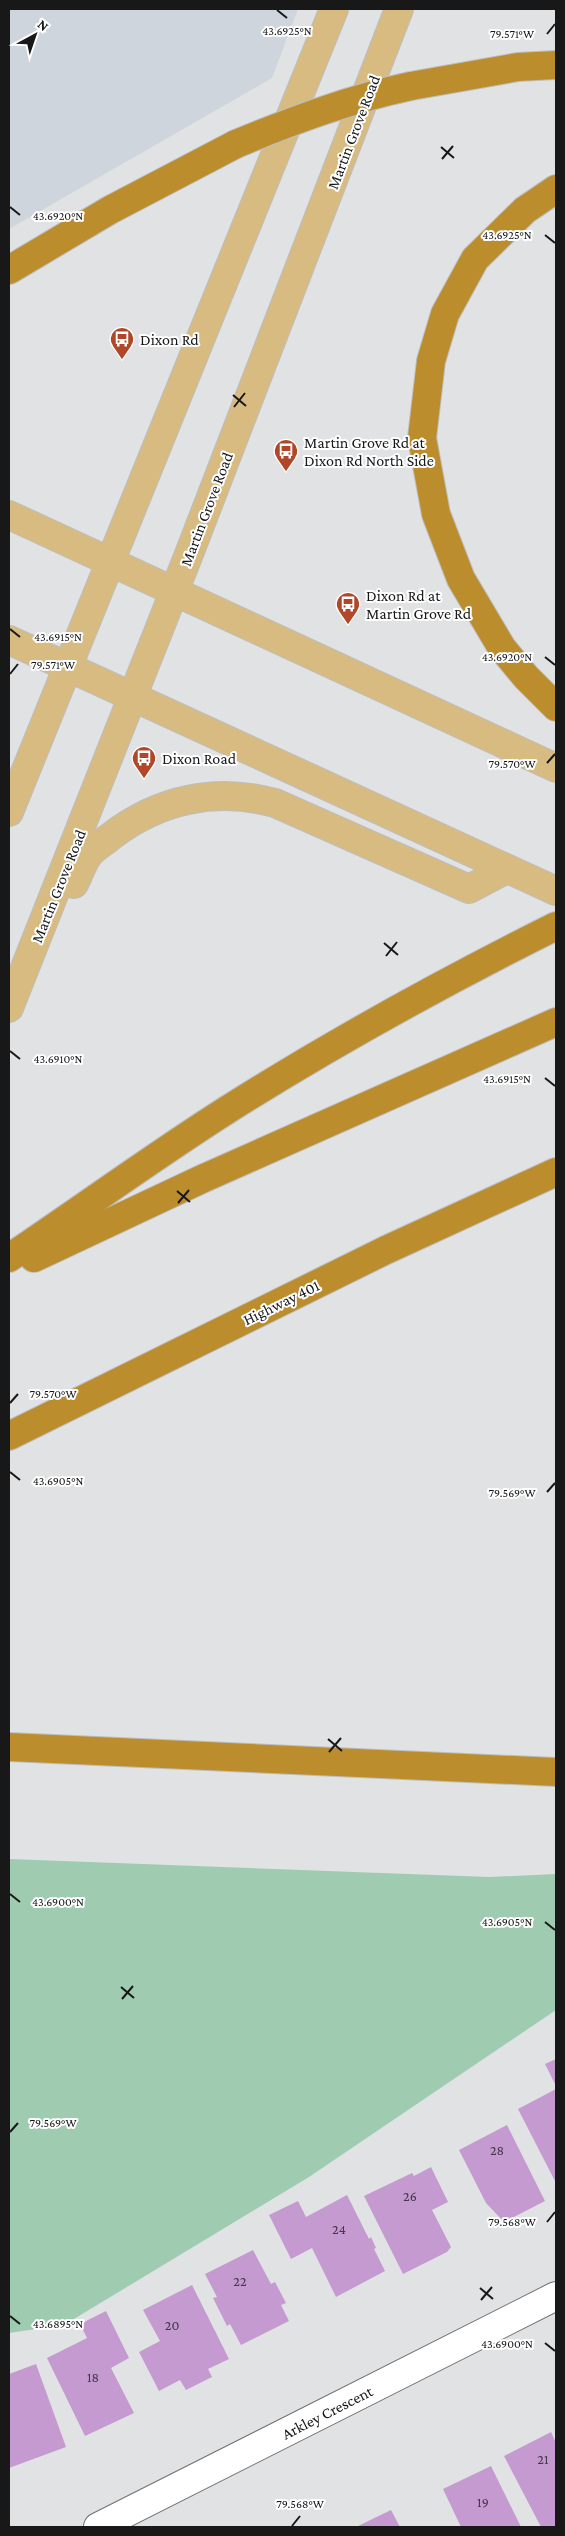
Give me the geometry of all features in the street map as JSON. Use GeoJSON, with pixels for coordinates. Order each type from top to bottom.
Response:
{"type":"FeatureCollection","features":[{"type":"Feature","properties":{"kind":"highway"},"geometry":{"type":"LineString","coordinates":[[9,270],[110,210],[236,144],[310,113],[379,92],[518,67],[556,65]]}},
{"type":"Feature","properties":{"kind":"highway"},"geometry":{"type":"LineString","coordinates":[[556,189],[525,210],[475,259],[445,314],[431,361],[422,438],[436,514],[461,579],[502,648],[526,677],[556,707]]}},
{"type":"Feature","properties":{"kind":"highway"},"geometry":{"type":"LineString","coordinates":[[9,1258],[235,1106],[372,1024],[556,926]]}},
{"type":"Feature","properties":{"kind":"highway"},"geometry":{"type":"LineString","coordinates":[[9,1269],[202,1179],[556,1022]]}},
{"type":"Feature","properties":{"kind":"highway","name":"Highway 401"},"geometry":{"type":"LineString","coordinates":[[9,1436],[386,1250],[556,1172]]}},
{"type":"Feature","properties":{"kind":"highway"},"geometry":{"type":"LineString","coordinates":[[9,1747],[556,1772]]}},
{"type":"Feature","properties":{"kind":"main road"},"geometry":{"type":"LineString","coordinates":[[9,812],[108,562],[334,9]]}},
{"type":"Feature","properties":{"kind":"main road","name":"Martin Grove Road"},"geometry":{"type":"LineString","coordinates":[[9,1008],[174,592],[399,9]]}},
{"type":"Feature","properties":{"kind":"main road"},"geometry":{"type":"LineString","coordinates":[[9,515],[556,768]]}},
{"type":"Feature","properties":{"kind":"main road"},"geometry":{"type":"LineString","coordinates":[[9,640],[556,891]]}},
{"type":"Feature","properties":{"kind":"main road"},"geometry":{"type":"LineString","coordinates":[[34,947],[53,933],[87,856],[121,829],[141,817],[162,807],[192,799],[218,795],[248,796],[275,803],[469,889],[507,869]]}},
{"type":"Feature","properties":{"kind":"street","name":"Arkley Crescent"},"geometry":{"type":"LineString","coordinates":[[98,2527],[556,2296]]}},
{"type":"Feature","properties":{"kind":"shaded area"},"geometry":{"type":"Polygon","coordinates":[[[9,9],[298,9],[272,78],[9,229],[9,9]]]}},
{"type":"Feature","properties":{"kind":"green space"},"geometry":{"type":"Polygon","coordinates":[[[9,1859],[489,1877],[556,1874],[556,2010],[309,2177],[64,2325],[9,2333],[9,1859]]]}},
{"type":"Feature","properties":{"kind":"building"},"geometry":{"type":"Polygon","coordinates":[[[556,2059],[556,2086],[545,2064],[556,2059]]]}},
{"type":"Feature","properties":{"kind":"building"},"geometry":{"type":"Polygon","coordinates":[[[556,2089],[556,2183],[518,2109],[556,2089]]]}},
{"type":"Feature","properties":{"kind":"building"},"geometry":{"type":"Polygon","coordinates":[[[507,2125],[545,2201],[504,2222],[486,2203],[459,2150],[507,2125]]]}},
{"type":"Feature","properties":{"kind":"building"},"geometry":{"type":"Polygon","coordinates":[[[431,2167],[448,2202],[432,2210],[451,2247],[447,2252],[403,2274],[364,2196],[412,2173],[414,2176],[431,2167]]]}},
{"type":"Feature","properties":{"kind":"building"},"geometry":{"type":"Polygon","coordinates":[[[347,2195],[369,2239],[371,2237],[376,2248],[374,2249],[385,2271],[336,2297],[312,2248],[291,2259],[269,2215],[298,2201],[306,2217],[347,2195]]]}},
{"type":"Feature","properties":{"kind":"building"},"geometry":{"type":"Polygon","coordinates":[[[253,2250],[271,2284],[275,2282],[286,2303],[281,2305],[289,2321],[241,2345],[230,2324],[227,2326],[213,2298],[217,2297],[205,2274],[253,2250]]]}},
{"type":"Feature","properties":{"kind":"building"},"geometry":{"type":"Polygon","coordinates":[[[192,2285],[229,2359],[208,2369],[212,2377],[186,2390],[180,2380],[159,2391],[139,2352],[160,2341],[143,2310],[192,2285]]]}},
{"type":"Feature","properties":{"kind":"building"},"geometry":{"type":"Polygon","coordinates":[[[106,2311],[129,2358],[111,2368],[134,2413],[85,2436],[47,2358],[87,2338],[80,2324],[106,2311]]]}},
{"type":"Feature","properties":{"kind":"building"},"geometry":{"type":"Polygon","coordinates":[[[36,2364],[66,2447],[9,2468],[9,2374],[36,2364]]]}},
{"type":"Feature","properties":{"kind":"building"},"geometry":{"type":"Polygon","coordinates":[[[551,2432],[556,2443],[556,2526],[541,2527],[504,2456],[551,2432]]]}},
{"type":"Feature","properties":{"kind":"building"},"geometry":{"type":"Polygon","coordinates":[[[491,2466],[521,2527],[461,2527],[443,2489],[491,2466]]]}},
{"type":"Feature","properties":{"kind":"building"},"geometry":{"type":"Polygon","coordinates":[[[391,2510],[400,2527],[356,2527],[391,2510]]]}},
{"type":"Feature","properties":{"kind":"place","name":"Dixon Rd"},"geometry":{"type":"Point","coordinates":[122,360]}},
{"type":"Feature","properties":{"kind":"place","name":"Martin Grove Rd at Dixon Rd North Side"},"geometry":{"type":"Point","coordinates":[286,472]}},
{"type":"Feature","properties":{"kind":"place","name":"Dixon Rd at Martin Grove Rd"},"geometry":{"type":"Point","coordinates":[348,625]}},
{"type":"Feature","properties":{"kind":"place","name":"Dixon Road"},"geometry":{"type":"Point","coordinates":[144,779]}}]}
